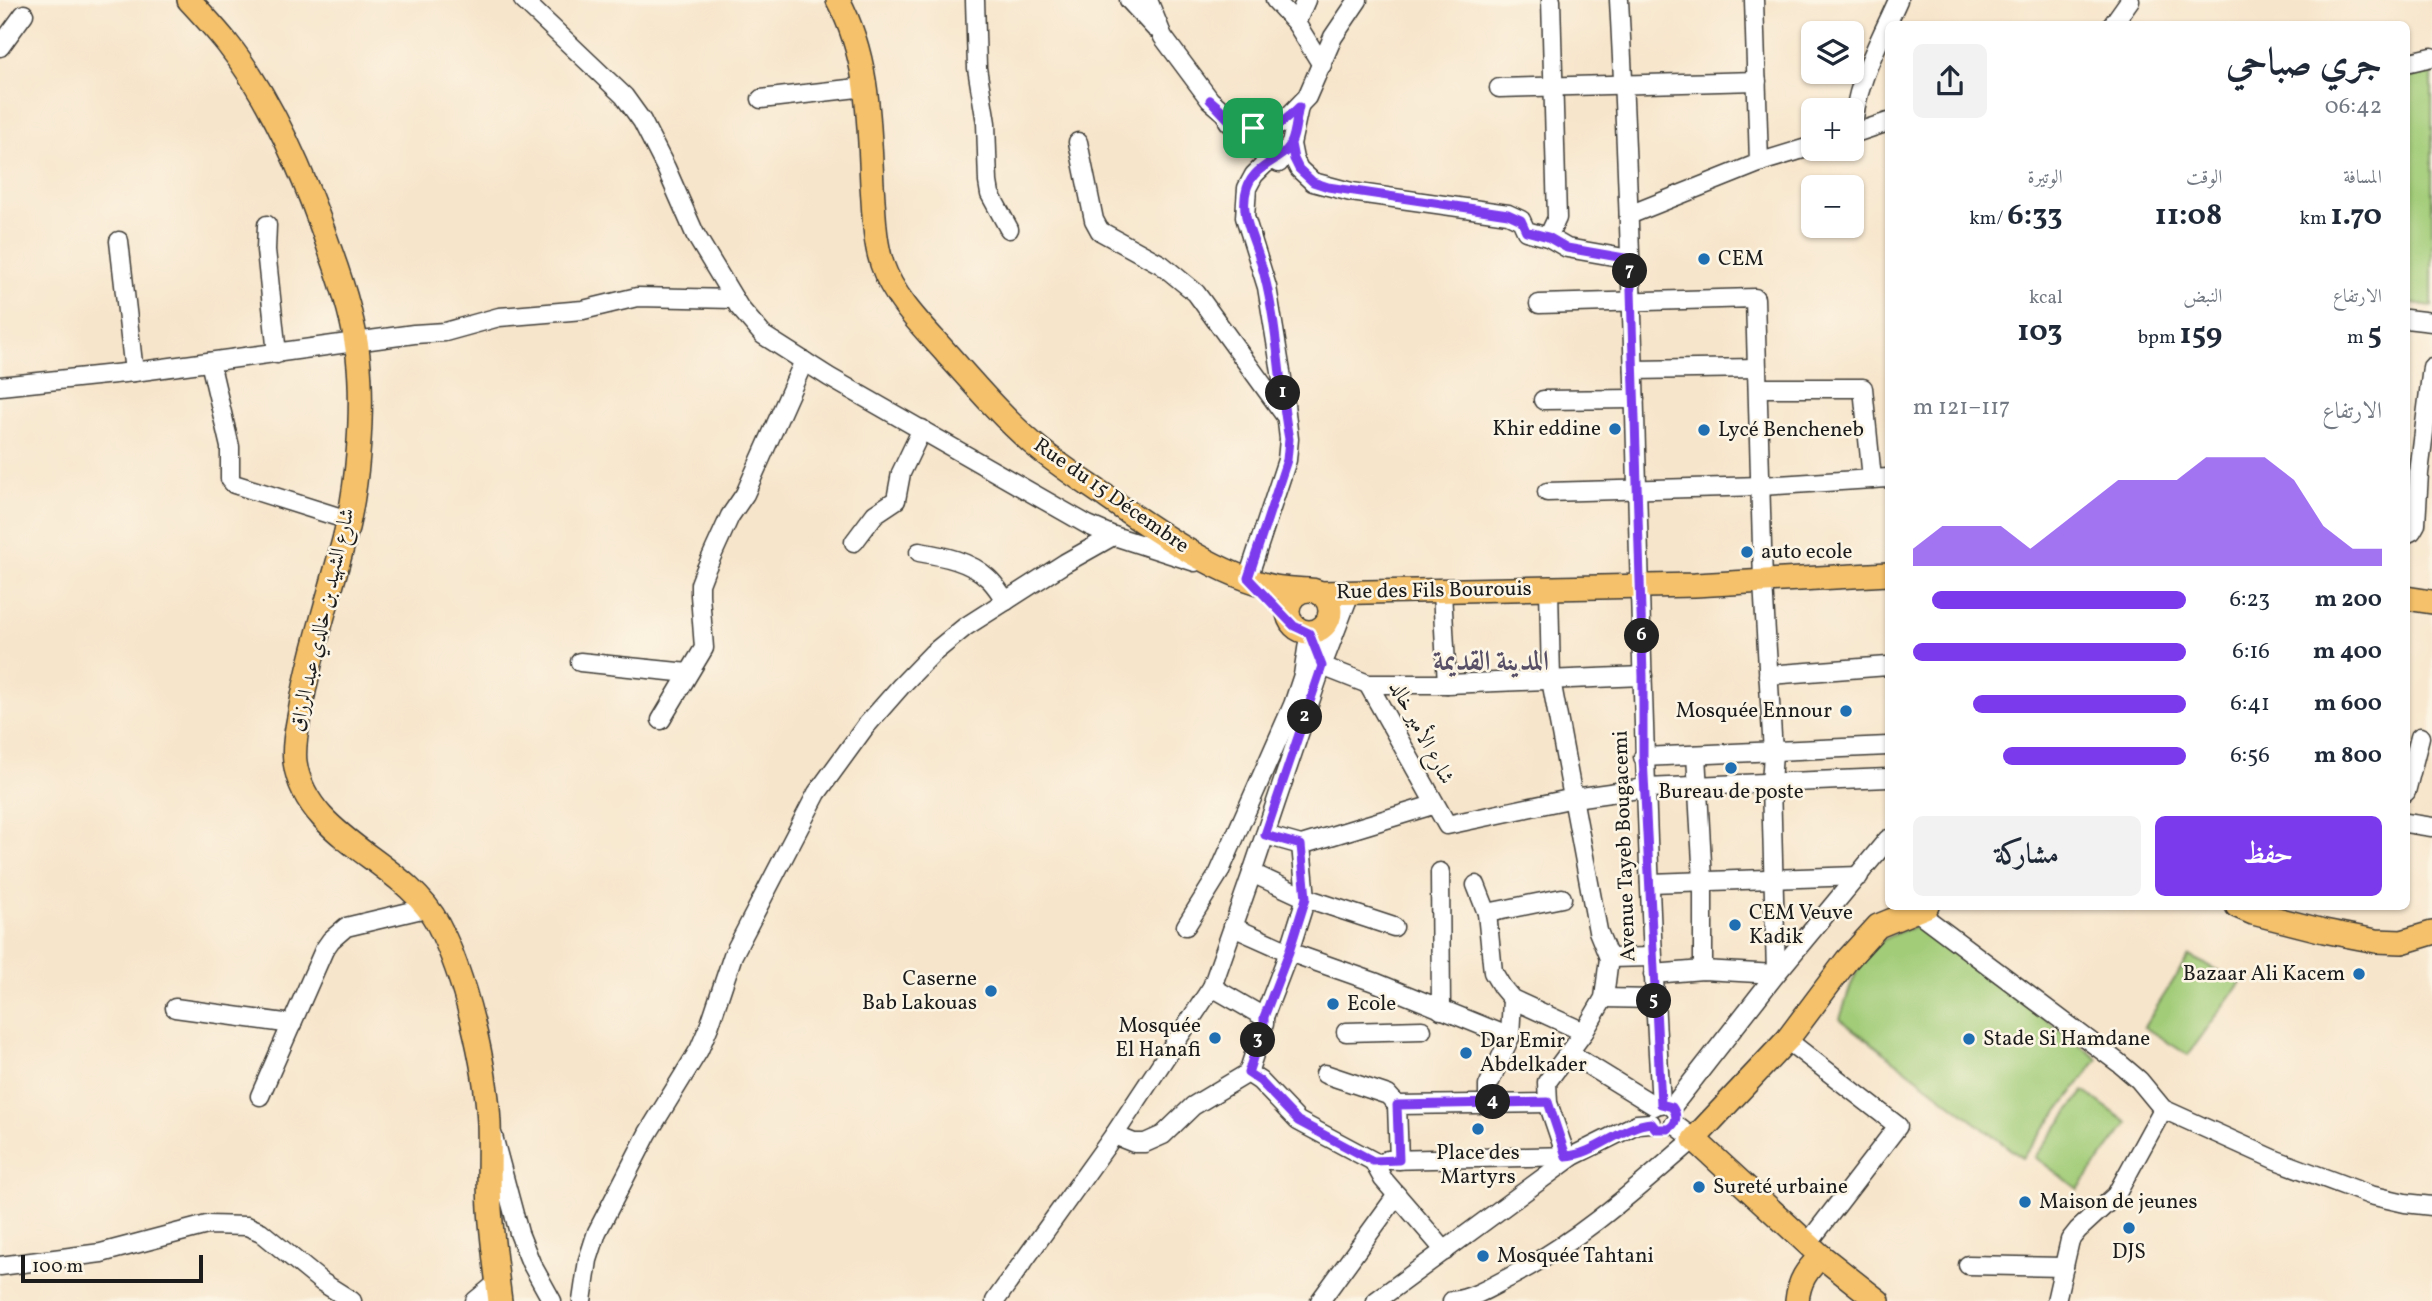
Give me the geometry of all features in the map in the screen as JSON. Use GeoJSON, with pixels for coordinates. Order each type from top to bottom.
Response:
{"type":"FeatureCollection","features":[{"type":"Feature","properties":{"kind":"main road","name":"شارع الشهيد بن خالدي عبد الرزاق"},"geometry":{"type":"LineString","coordinates":[[189,0],[229,45],[264,100],[293,156],[316,209],[352,321],[356,343],[359,415],[355,476],[346,535],[307,672],[295,740],[295,762],[303,788],[316,809],[343,836],[398,879],[426,908],[436,920],[449,947],[465,995],[481,1066],[489,1122],[491,1212],[499,1291]]}},
{"type":"Feature","properties":{"kind":"main road","name":"Rue du 15 Décembre"},"geometry":{"type":"LineString","coordinates":[[838,0],[854,36],[866,86],[878,242],[883,265],[894,289],[912,314],[993,406],[1061,466],[1200,557],[1275,587],[1313,592]]}},
{"type":"Feature","properties":{"kind":"main road","name":"Rue des Fils Bourouis"},"geometry":{"type":"LineString","coordinates":[[1313,592],[1442,592],[1763,582],[1885,574]]}},
{"type":"Feature","properties":{"kind":"main road"},"geometry":{"type":"LineString","coordinates":[[1248,578],[1300,627],[1322,628],[1329,617],[1329,603],[1313,592],[1300,592],[1288,608],[1300,627]]}},
{"type":"Feature","properties":{"kind":"main road"},"geometry":{"type":"LineString","coordinates":[[2410,599],[2432,602]]}},
{"type":"Feature","properties":{"kind":"main road"},"geometry":{"type":"LineString","coordinates":[[1878,1301],[1814,1249],[1694,1139],[1787,1040],[1847,960],[1878,926],[1915,910]]}},
{"type":"Feature","properties":{"kind":"main road"},"geometry":{"type":"LineString","coordinates":[[2246,910],[2324,931],[2376,941],[2402,942],[2430,936]]}},
{"type":"Feature","properties":{"kind":"main road"},"geometry":{"type":"LineString","coordinates":[[1797,1301],[1799,1287],[1814,1249]]}},
{"type":"Feature","properties":{"kind":"street"},"geometry":{"type":"LineString","coordinates":[[523,0],[624,96],[642,121],[695,234],[734,299],[763,335],[1088,525],[1113,536],[1248,578],[1287,460],[1289,439],[1267,287],[1245,218],[1247,188],[1254,175],[1272,159],[1284,153],[1291,144]]}},
{"type":"Feature","properties":{"kind":"street"},"geometry":{"type":"LineString","coordinates":[[975,0],[977,68],[986,123],[988,182],[990,194],[1009,229]]}},
{"type":"Feature","properties":{"kind":"street"},"geometry":{"type":"LineString","coordinates":[[1129,0],[1163,37],[1210,100],[1257,150],[1313,182],[1351,192],[1508,214],[1521,220],[1526,231],[1548,237],[1567,248],[1630,259]]}},
{"type":"Feature","properties":{"kind":"street"},"geometry":{"type":"LineString","coordinates":[[1148,0],[1163,37]]}},
{"type":"Feature","properties":{"kind":"street"},"geometry":{"type":"LineString","coordinates":[[1275,0],[1296,23],[1322,65]]}},
{"type":"Feature","properties":{"kind":"street"},"geometry":{"type":"LineString","coordinates":[[1296,23],[1306,0]]}},
{"type":"Feature","properties":{"kind":"street"},"geometry":{"type":"LineString","coordinates":[[1210,100],[1231,118],[1253,128],[1269,129],[1281,124],[1307,97],[1333,37],[1359,0]]}},
{"type":"Feature","properties":{"kind":"street"},"geometry":{"type":"LineString","coordinates":[[1548,237],[1557,218],[1550,0]]}},
{"type":"Feature","properties":{"kind":"street","name":"Avenue Tayeb Bougacemi"},"geometry":{"type":"LineString","coordinates":[[1619,0],[1638,490],[1643,757],[1662,1113]]}},
{"type":"Feature","properties":{"kind":"street"},"geometry":{"type":"LineString","coordinates":[[1754,0],[1759,163]]}},
{"type":"Feature","properties":{"kind":"street"},"geometry":{"type":"LineString","coordinates":[[1889,21],[1898,0]]}},
{"type":"Feature","properties":{"kind":"street"},"geometry":{"type":"LineString","coordinates":[[2115,21],[2130,0]]}},
{"type":"Feature","properties":{"kind":"street"},"geometry":{"type":"LineString","coordinates":[[0,47],[24,14]]}},
{"type":"Feature","properties":{"kind":"street"},"geometry":{"type":"LineString","coordinates":[[1858,98],[1885,29]]}},
{"type":"Feature","properties":{"kind":"street"},"geometry":{"type":"LineString","coordinates":[[2410,63],[2432,57]]}},
{"type":"Feature","properties":{"kind":"street"},"geometry":{"type":"LineString","coordinates":[[1500,88],[1757,81]]}},
{"type":"Feature","properties":{"kind":"street"},"geometry":{"type":"LineString","coordinates":[[761,99],[866,86]]}},
{"type":"Feature","properties":{"kind":"street"},"geometry":{"type":"LineString","coordinates":[[1299,107],[1291,144],[1299,169],[1313,182]]}},
{"type":"Feature","properties":{"kind":"street"},"geometry":{"type":"LineString","coordinates":[[1864,129],[1885,123]]}},
{"type":"Feature","properties":{"kind":"street"},"geometry":{"type":"LineString","coordinates":[[1078,142],[1094,220],[1100,232],[1162,264],[1196,293],[1285,415]]}},
{"type":"Feature","properties":{"kind":"street"},"geometry":{"type":"LineString","coordinates":[[1629,215],[1759,163],[1801,150]]}},
{"type":"Feature","properties":{"kind":"street"},"geometry":{"type":"LineString","coordinates":[[267,225],[266,250],[277,354]]}},
{"type":"Feature","properties":{"kind":"street"},"geometry":{"type":"LineString","coordinates":[[119,241],[134,372]]}},
{"type":"Feature","properties":{"kind":"street"},"geometry":{"type":"LineString","coordinates":[[0,386],[134,372],[445,332],[499,317],[583,310],[637,297],[734,299]]}},
{"type":"Feature","properties":{"kind":"street"},"geometry":{"type":"LineString","coordinates":[[1539,304],[1755,298],[1763,582],[1773,753],[1770,784],[1776,974]]}},
{"type":"Feature","properties":{"kind":"street"},"geometry":{"type":"LineString","coordinates":[[2410,319],[2432,322]]}},
{"type":"Feature","properties":{"kind":"street"},"geometry":{"type":"LineString","coordinates":[[661,720],[704,648],[700,584],[730,516],[745,494],[804,361]]}},
{"type":"Feature","properties":{"kind":"street"},"geometry":{"type":"LineString","coordinates":[[210,362],[230,447],[230,479],[234,484],[348,520]]}},
{"type":"Feature","properties":{"kind":"street"},"geometry":{"type":"LineString","coordinates":[[2410,532],[2416,524],[2412,472],[2432,367]]}},
{"type":"Feature","properties":{"kind":"street"},"geometry":{"type":"LineString","coordinates":[[1634,370],[1757,368]]}},
{"type":"Feature","properties":{"kind":"street"},"geometry":{"type":"LineString","coordinates":[[1547,492],[1762,486],[1880,479],[1863,388],[1758,388]]}},
{"type":"Feature","properties":{"kind":"street"},"geometry":{"type":"LineString","coordinates":[[1544,400],[1635,398]]}},
{"type":"Feature","properties":{"kind":"street"},"geometry":{"type":"LineString","coordinates":[[854,542],[874,514],[896,500],[901,473],[922,429]]}},
{"type":"Feature","properties":{"kind":"street"},"geometry":{"type":"LineString","coordinates":[[582,1301],[588,1260],[597,1232],[648,1133],[699,1050],[733,955],[817,793],[865,727],[932,654],[965,627],[1065,562],[1113,536]]}},
{"type":"Feature","properties":{"kind":"street"},"geometry":{"type":"LineString","coordinates":[[919,552],[950,558],[981,572],[990,579],[1006,601]]}},
{"type":"Feature","properties":{"kind":"street"},"geometry":{"type":"LineString","coordinates":[[1549,588],[1551,680],[1598,931],[1609,958],[1604,998],[1584,1032],[1547,1082],[1548,1102],[1569,1156]]}},
{"type":"Feature","properties":{"kind":"street"},"geometry":{"type":"LineString","coordinates":[[1442,592],[1447,684]]}},
{"type":"Feature","properties":{"kind":"street"},"geometry":{"type":"LineString","coordinates":[[995,1301],[1114,1135],[1212,987],[1322,666],[1350,593]]}},
{"type":"Feature","properties":{"kind":"street"},"geometry":{"type":"LineString","coordinates":[[1300,627],[1322,666],[1368,684],[1447,684],[1643,676]]}},
{"type":"Feature","properties":{"kind":"street"},"geometry":{"type":"LineString","coordinates":[[1186,926],[1219,873],[1293,705],[1303,676],[1300,627]]}},
{"type":"Feature","properties":{"kind":"street"},"geometry":{"type":"LineString","coordinates":[[580,662],[688,673]]}},
{"type":"Feature","properties":{"kind":"street"},"geometry":{"type":"LineString","coordinates":[[1768,675],[1885,666]]}},
{"type":"Feature","properties":{"kind":"street","name":"شارع الأمير خالد"},"geometry":{"type":"LineString","coordinates":[[1368,684],[1433,804]]}},
{"type":"Feature","properties":{"kind":"street"},"geometry":{"type":"LineString","coordinates":[[2410,776],[2420,737]]}},
{"type":"Feature","properties":{"kind":"street"},"geometry":{"type":"LineString","coordinates":[[1643,757],[1885,746]]}},
{"type":"Feature","properties":{"kind":"street"},"geometry":{"type":"LineString","coordinates":[[1696,755],[1703,881],[1703,970]]}},
{"type":"Feature","properties":{"kind":"street"},"geometry":{"type":"LineString","coordinates":[[1265,835],[1301,845],[1433,804],[1447,825],[1512,810],[1646,788],[1885,778]]}},
{"type":"Feature","properties":{"kind":"street"},"geometry":{"type":"LineString","coordinates":[[2410,824],[2432,827]]}},
{"type":"Feature","properties":{"kind":"street"},"geometry":{"type":"LineString","coordinates":[[1377,1301],[1569,1156],[1662,1113],[1885,843]]}},
{"type":"Feature","properties":{"kind":"street"},"geometry":{"type":"LineString","coordinates":[[1114,1135],[1134,1143],[1145,1143],[1163,1135],[1193,1106],[1248,1073],[1264,1017],[1306,898],[1301,845]]}},
{"type":"Feature","properties":{"kind":"street"},"geometry":{"type":"LineString","coordinates":[[1440,872],[1441,1010]]}},
{"type":"Feature","properties":{"kind":"street"},"geometry":{"type":"LineString","coordinates":[[1252,873],[1306,898],[1394,927]]}},
{"type":"Feature","properties":{"kind":"street"},"geometry":{"type":"LineString","coordinates":[[1650,883],[1859,876]]}},
{"type":"Feature","properties":{"kind":"street"},"geometry":{"type":"LineString","coordinates":[[1476,885],[1487,913],[1493,972],[1513,999],[1584,1032]]}},
{"type":"Feature","properties":{"kind":"street"},"geometry":{"type":"LineString","coordinates":[[1487,913],[1562,898]]}},
{"type":"Feature","properties":{"kind":"street"},"geometry":{"type":"LineString","coordinates":[[260,1096],[324,950],[338,933],[346,927],[426,908]]}},
{"type":"Feature","properties":{"kind":"street"},"geometry":{"type":"LineString","coordinates":[[1923,910],[2119,1063],[2139,1080],[2163,1109],[2276,1160],[2370,1195],[2432,1206]]}},
{"type":"Feature","properties":{"kind":"street"},"geometry":{"type":"LineString","coordinates":[[1233,927],[1289,952],[1377,983],[1510,1037]]}},
{"type":"Feature","properties":{"kind":"street"},"geometry":{"type":"LineString","coordinates":[[1609,958],[1703,970],[1776,974]]}},
{"type":"Feature","properties":{"kind":"street"},"geometry":{"type":"LineString","coordinates":[[1212,987],[1264,1017]]}},
{"type":"Feature","properties":{"kind":"street"},"geometry":{"type":"LineString","coordinates":[[1604,998],[1654,999]]}},
{"type":"Feature","properties":{"kind":"street"},"geometry":{"type":"LineString","coordinates":[[1488,1102],[1488,1086],[1510,1037],[1513,999]]}},
{"type":"Feature","properties":{"kind":"street"},"geometry":{"type":"LineString","coordinates":[[175,1008],[292,1024]]}},
{"type":"Feature","properties":{"kind":"street"},"geometry":{"type":"LineString","coordinates":[[1346,1032],[1422,1030]]}},
{"type":"Feature","properties":{"kind":"street"},"geometry":{"type":"LineString","coordinates":[[1787,1040],[1898,1126],[1814,1249]]}},
{"type":"Feature","properties":{"kind":"street"},"geometry":{"type":"LineString","coordinates":[[1452,1301],[1469,1299],[1534,1265],[1595,1224],[1694,1139],[1662,1113],[1569,1053]]}},
{"type":"Feature","properties":{"kind":"street"},"geometry":{"type":"LineString","coordinates":[[1248,1073],[1260,1081],[1298,1121],[1373,1161],[1569,1156]]}},
{"type":"Feature","properties":{"kind":"street"},"geometry":{"type":"LineString","coordinates":[[1325,1074],[1388,1095],[1397,1105],[1399,1160]]}},
{"type":"Feature","properties":{"kind":"street"},"geometry":{"type":"LineString","coordinates":[[1397,1105],[1548,1102]]}},
{"type":"Feature","properties":{"kind":"street"},"geometry":{"type":"LineString","coordinates":[[2056,1301],[2070,1240],[2116,1195],[2163,1109]]}},
{"type":"Feature","properties":{"kind":"street"},"geometry":{"type":"LineString","coordinates":[[489,1122],[501,1157],[519,1233],[531,1263],[552,1301]]}},
{"type":"Feature","properties":{"kind":"street"},"geometry":{"type":"LineString","coordinates":[[1373,1161],[1383,1179],[1446,1251]]}},
{"type":"Feature","properties":{"kind":"street"},"geometry":{"type":"LineString","coordinates":[[1320,1301],[1397,1195]]}},
{"type":"Feature","properties":{"kind":"street"},"geometry":{"type":"LineString","coordinates":[[0,1266],[101,1253],[208,1225],[247,1226],[261,1232],[322,1282],[352,1301]]}},
{"type":"Feature","properties":{"kind":"street"},"geometry":{"type":"LineString","coordinates":[[1968,1265],[2064,1267]]}},
{"type":"Feature","properties":{"kind":"street"},"geometry":{"type":"LineString","coordinates":[[475,1301],[499,1291]]}},
{"type":"Feature","properties":{"kind":"green space"},"geometry":{"type":"Polygon","coordinates":[[[2432,66],[2432,306],[2410,303],[2410,73],[2432,66]]]}},
{"type":"Feature","properties":{"kind":"green space","name":"Stade Si Hamdane"},"geometry":{"type":"Polygon","coordinates":[[[1924,926],[2098,1059],[2022,1158],[1840,1019],[1858,969],[1866,956],[1888,937],[1924,926]]]}},
{"type":"Feature","properties":{"kind":"green space"},"geometry":{"type":"Polygon","coordinates":[[[2189,956],[2241,982],[2188,1055],[2144,1027],[2189,956]]]}},
{"type":"Feature","properties":{"kind":"green space"},"geometry":{"type":"Polygon","coordinates":[[[2084,1091],[2128,1123],[2078,1189],[2035,1157],[2084,1091]]]}},
{"type":"Feature","properties":{"kind":"place","name":"CEM"},"geometry":{"type":"Point","coordinates":[1704,259]}},
{"type":"Feature","properties":{"kind":"place","name":"Khir eddine"},"geometry":{"type":"Point","coordinates":[1615,429]}},
{"type":"Feature","properties":{"kind":"place","name":"Lycé Bencheneb"},"geometry":{"type":"Point","coordinates":[1704,430]}},
{"type":"Feature","properties":{"kind":"place","name":"auto ecole"},"geometry":{"type":"Point","coordinates":[1747,552]}},
{"type":"Feature","properties":{"kind":"place","name":"Mosquée Ennour"},"geometry":{"type":"Point","coordinates":[1846,711]}},
{"type":"Feature","properties":{"kind":"place","name":"Bureau de poste"},"geometry":{"type":"Point","coordinates":[1731,768]}},
{"type":"Feature","properties":{"kind":"place","name":"CEM Veuve Kadik"},"geometry":{"type":"Point","coordinates":[1735,925]}},
{"type":"Feature","properties":{"kind":"place","name":"Bazaar Ali Kacem"},"geometry":{"type":"Point","coordinates":[2359,974]}},
{"type":"Feature","properties":{"kind":"place","name":"Caserne Bab Lakouas"},"geometry":{"type":"Point","coordinates":[991,991]}},
{"type":"Feature","properties":{"kind":"place","name":"Ecole"},"geometry":{"type":"Point","coordinates":[1333,1004]}},
{"type":"Feature","properties":{"kind":"place","name":"Mosquée El Hanafi"},"geometry":{"type":"Point","coordinates":[1215,1038]}},
{"type":"Feature","properties":{"kind":"place","name":"Stade Si Hamdane"},"geometry":{"type":"Point","coordinates":[1969,1039]}},
{"type":"Feature","properties":{"kind":"place","name":"Dar Emir Abdelkader"},"geometry":{"type":"Point","coordinates":[1466,1053]}},
{"type":"Feature","properties":{"kind":"place","name":"Place des Martyrs"},"geometry":{"type":"Point","coordinates":[1478,1129]}},
{"type":"Feature","properties":{"kind":"place","name":"Sureté urbaine"},"geometry":{"type":"Point","coordinates":[1699,1187]}},
{"type":"Feature","properties":{"kind":"place","name":"Maison de jeunes"},"geometry":{"type":"Point","coordinates":[2025,1202]}},
{"type":"Feature","properties":{"kind":"place","name":"DJS"},"geometry":{"type":"Point","coordinates":[2129,1228]}},
{"type":"Feature","properties":{"kind":"place","name":"Mosquée Tahtani"},"geometry":{"type":"Point","coordinates":[1483,1256]}},
{"type":"Feature","properties":{"kind":"district","name":"المدينة القديمة"},"geometry":{"type":"Point","coordinates":[1491,662]}},
{"type":"Feature","properties":{"kind":"route"},"geometry":{"type":"LineString","coordinates":[[1253,128],[1231,118],[1210,100],[1257,150],[1272,159],[1284,153],[1291,144],[1299,169],[1313,182],[1351,192],[1508,214],[1521,220],[1526,231],[1548,237],[1567,248],[1630,259],[1643,676],[1643,757],[1661,1104],[1672,1107],[1676,1117],[1674,1124],[1668,1129],[1656,1129],[1651,1123],[1637,1124],[1573,1156],[1566,1156],[1548,1102],[1397,1105],[1399,1160],[1373,1161],[1298,1121],[1260,1081],[1248,1073],[1264,1017],[1306,898],[1301,845],[1265,835],[1322,666],[1309,633],[1298,630],[1248,578],[1287,460],[1289,439],[1267,287],[1245,218],[1245,202],[1247,188],[1254,175],[1265,164],[1284,153],[1291,144],[1299,107],[1281,124],[1269,129],[1253,128]]}}]}
